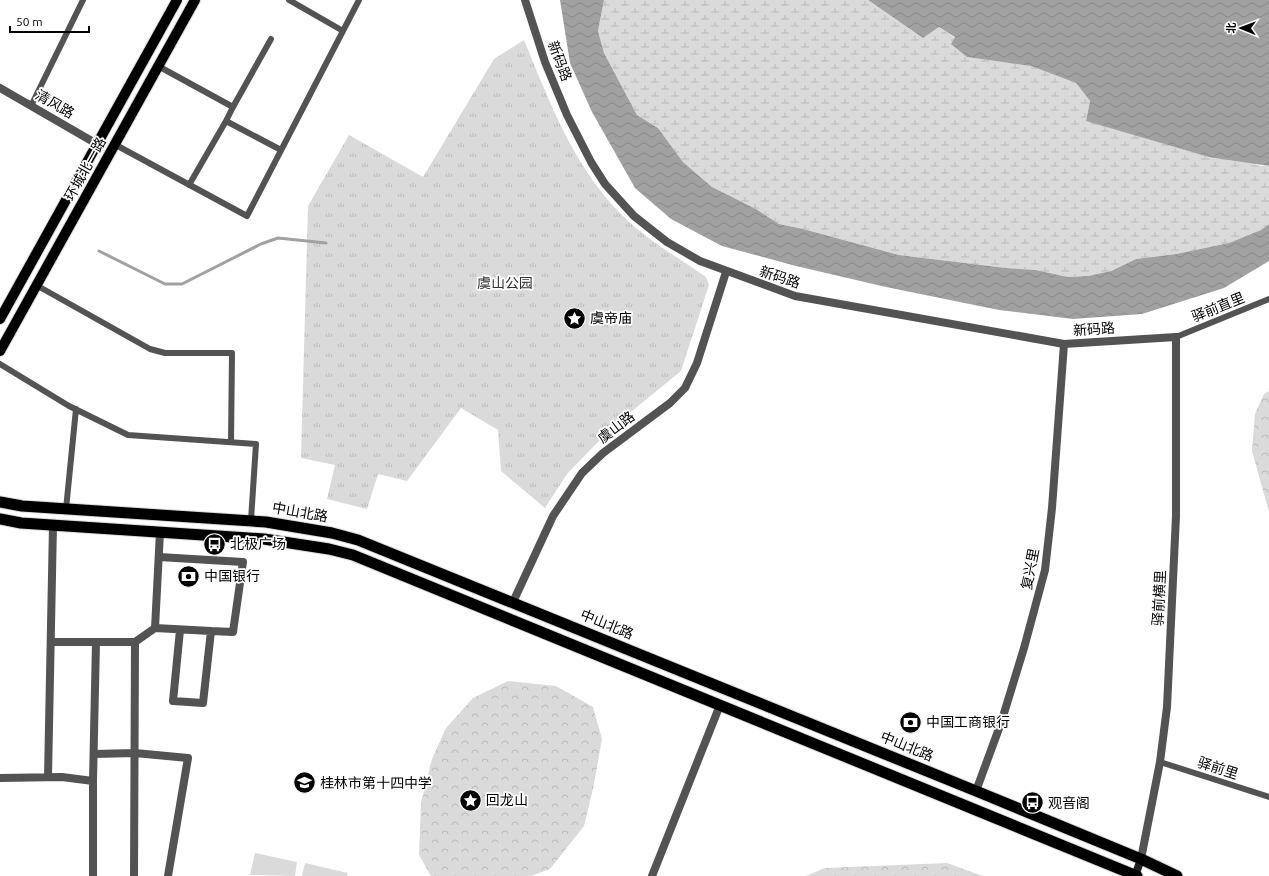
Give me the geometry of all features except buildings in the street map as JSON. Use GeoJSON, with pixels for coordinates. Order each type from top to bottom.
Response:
{"type":"FeatureCollection","features":[{"type":"Feature","properties":{"kind":"highway","name":"中山北路"},"geometry":{"type":"LineString","coordinates":[[0,502],[22,506],[251,520],[304,528],[358,540],[976,791],[1141,859],[1177,876]]}},
{"type":"Feature","properties":{"kind":"highway"},"geometry":{"type":"LineString","coordinates":[[0,519],[21,523],[264,539],[329,548],[352,555],[1136,876]]}},
{"type":"Feature","properties":{"kind":"main road","name":"环城北一路"},"geometry":{"type":"LineString","coordinates":[[0,319],[177,0]]}},
{"type":"Feature","properties":{"kind":"main road","name":"环城北一路"},"geometry":{"type":"LineString","coordinates":[[0,351],[195,0]]}},
{"type":"Feature","properties":{"kind":"main road"},"geometry":{"type":"LineString","coordinates":[[1136,876],[1141,859]]}},
{"type":"Feature","properties":{"kind":"street","name":"新码路"},"geometry":{"type":"LineString","coordinates":[[525,0],[545,62],[567,114],[591,162],[606,184],[634,216],[667,242],[700,261],[726,272],[795,296],[1064,344],[1176,337]]}},
{"type":"Feature","properties":{"kind":"street","name":"清风路"},"geometry":{"type":"LineString","coordinates":[[0,88],[97,144]]}},
{"type":"Feature","properties":{"kind":"street","name":"虞山路"},"geometry":{"type":"LineString","coordinates":[[512,602],[553,516],[582,473],[603,453],[670,403],[685,388],[697,363],[726,272]]}},
{"type":"Feature","properties":{"kind":"street","name":"驿前横里"},"geometry":{"type":"LineString","coordinates":[[1141,859],[1160,762],[1167,707],[1175,524],[1176,337]]}},
{"type":"Feature","properties":{"kind":"street","name":"复兴里"},"geometry":{"type":"LineString","coordinates":[[976,791],[1001,723],[1020,663],[1045,570],[1052,508],[1064,344]]}},
{"type":"Feature","properties":{"kind":"street"},"geometry":{"type":"LineString","coordinates":[[48,777],[53,525]]}},
{"type":"Feature","properties":{"kind":"street"},"geometry":{"type":"LineString","coordinates":[[155,628],[160,532]]}},
{"type":"Feature","properties":{"kind":"street"},"geometry":{"type":"LineString","coordinates":[[51,642],[135,642],[155,628],[233,632],[243,562],[159,557]]}},
{"type":"Feature","properties":{"kind":"street"},"geometry":{"type":"LineString","coordinates":[[180,630],[173,700],[204,703],[211,632]]}},
{"type":"Feature","properties":{"kind":"street"},"geometry":{"type":"LineString","coordinates":[[93,876],[96,642]]}},
{"type":"Feature","properties":{"kind":"street"},"geometry":{"type":"LineString","coordinates":[[134,876],[135,642]]}},
{"type":"Feature","properties":{"kind":"street"},"geometry":{"type":"LineString","coordinates":[[652,876],[720,705]]}},
{"type":"Feature","properties":{"kind":"street"},"geometry":{"type":"LineString","coordinates":[[94,754],[135,754],[188,758],[168,876]]}},
{"type":"Feature","properties":{"kind":"street"},"geometry":{"type":"LineString","coordinates":[[0,778],[48,777],[94,781]]}},
{"type":"Feature","properties":{"kind":"lane"},"geometry":{"type":"LineString","coordinates":[[32,106],[83,0]]}},
{"type":"Feature","properties":{"kind":"lane"},"geometry":{"type":"LineString","coordinates":[[289,0],[343,31]]}},
{"type":"Feature","properties":{"kind":"lane"},"geometry":{"type":"LineString","coordinates":[[114,144],[247,216],[359,0]]}},
{"type":"Feature","properties":{"kind":"lane"},"geometry":{"type":"LineString","coordinates":[[189,185],[271,39]]}},
{"type":"Feature","properties":{"kind":"lane"},"geometry":{"type":"LineString","coordinates":[[158,66],[233,107]]}},
{"type":"Feature","properties":{"kind":"lane"},"geometry":{"type":"LineString","coordinates":[[226,121],[281,150]]}},
{"type":"Feature","properties":{"kind":"lane"},"geometry":{"type":"LineString","coordinates":[[36,286],[150,348],[165,353],[232,353],[231,442]]}},
{"type":"Feature","properties":{"kind":"lane","name":"驿前直里"},"geometry":{"type":"LineString","coordinates":[[1176,337],[1269,299]]}},
{"type":"Feature","properties":{"kind":"lane"},"geometry":{"type":"LineString","coordinates":[[0,364],[76,409],[128,435],[256,444],[251,520]]}},
{"type":"Feature","properties":{"kind":"lane"},"geometry":{"type":"LineString","coordinates":[[66,509],[76,409]]}},
{"type":"Feature","properties":{"kind":"lane","name":"驿前里"},"geometry":{"type":"LineString","coordinates":[[1160,762],[1269,797]]}},
{"type":"Feature","properties":{"kind":"green space"},"geometry":{"type":"Polygon","coordinates":[[[604,0],[868,0],[923,38],[939,27],[955,38],[967,57],[1031,66],[1076,83],[1090,101],[1086,121],[1261,166],[1269,166],[1269,224],[1261,230],[1229,243],[1176,254],[1136,259],[1111,271],[1088,276],[1068,277],[1036,270],[1006,268],[899,255],[779,224],[756,209],[712,187],[683,162],[658,128],[637,115],[604,53],[598,31],[604,0]]]}},
{"type":"Feature","properties":{"kind":"green space","name":"虞山公园"},"geometry":{"type":"Polygon","coordinates":[[[524,40],[565,134],[577,156],[606,197],[632,225],[642,233],[706,277],[709,285],[681,371],[621,420],[593,447],[567,474],[545,508],[501,471],[498,430],[461,408],[407,481],[378,474],[367,509],[327,499],[335,465],[301,458],[308,206],[349,135],[423,177],[494,59],[524,40]]]}},
{"type":"Feature","properties":{"kind":"green space"},"geometry":{"type":"Polygon","coordinates":[[[1269,391],[1269,512],[1252,451],[1255,414],[1264,394],[1269,391]]]}},
{"type":"Feature","properties":{"kind":"green space"},"geometry":{"type":"Polygon","coordinates":[[[508,681],[556,686],[593,707],[602,739],[593,789],[584,826],[550,869],[531,876],[431,876],[419,855],[421,803],[432,759],[446,728],[473,698],[508,681]]]}},
{"type":"Feature","properties":{"kind":"green space"},"geometry":{"type":"Polygon","coordinates":[[[255,853],[297,862],[295,876],[250,875],[255,853]]]}},
{"type":"Feature","properties":{"kind":"green space"},"geometry":{"type":"Polygon","coordinates":[[[305,863],[348,873],[347,876],[302,876],[305,863]]]}},
{"type":"Feature","properties":{"kind":"green space"},"geometry":{"type":"Polygon","coordinates":[[[947,863],[983,876],[806,876],[825,868],[947,863]]]}},
{"type":"Feature","properties":{"kind":"water"},"geometry":{"type":"Polygon","coordinates":[[[560,0],[604,0],[598,31],[604,53],[637,115],[658,128],[683,162],[712,187],[756,209],[779,224],[899,255],[1006,268],[1036,270],[1068,277],[1088,276],[1111,271],[1136,259],[1176,254],[1229,243],[1261,230],[1269,224],[1269,261],[1224,288],[1142,314],[1073,319],[999,310],[886,287],[796,266],[722,246],[671,219],[635,188],[592,112],[570,63],[560,0]]]}},
{"type":"Feature","properties":{"kind":"water"},"geometry":{"type":"Polygon","coordinates":[[[868,0],[1269,0],[1269,166],[1209,157],[1086,121],[1090,101],[1076,83],[1031,66],[967,57],[951,44],[955,37],[939,27],[923,38],[868,0]]]}},
{"type":"Feature","properties":{"kind":"waterway"},"geometry":{"type":"LineString","coordinates":[[99,251],[165,284],[182,284],[261,244],[278,238],[326,243]]}},
{"type":"Feature","properties":{"kind":"place","name":"虞帝庙"},"geometry":{"type":"Point","coordinates":[575,318]}},
{"type":"Feature","properties":{"kind":"place","name":"北极广场"},"geometry":{"type":"Point","coordinates":[214,544]}},
{"type":"Feature","properties":{"kind":"place","name":"中国银行"},"geometry":{"type":"Point","coordinates":[188,576]}},
{"type":"Feature","properties":{"kind":"place","name":"中国工商银行"},"geometry":{"type":"Point","coordinates":[911,722]}},
{"type":"Feature","properties":{"kind":"place","name":"桂林市第十四中学"},"geometry":{"type":"Point","coordinates":[304,783]}},
{"type":"Feature","properties":{"kind":"place","name":"回龙山"},"geometry":{"type":"Point","coordinates":[470,800]}},
{"type":"Feature","properties":{"kind":"place","name":"观音阁"},"geometry":{"type":"Point","coordinates":[1032,803]}}]}
